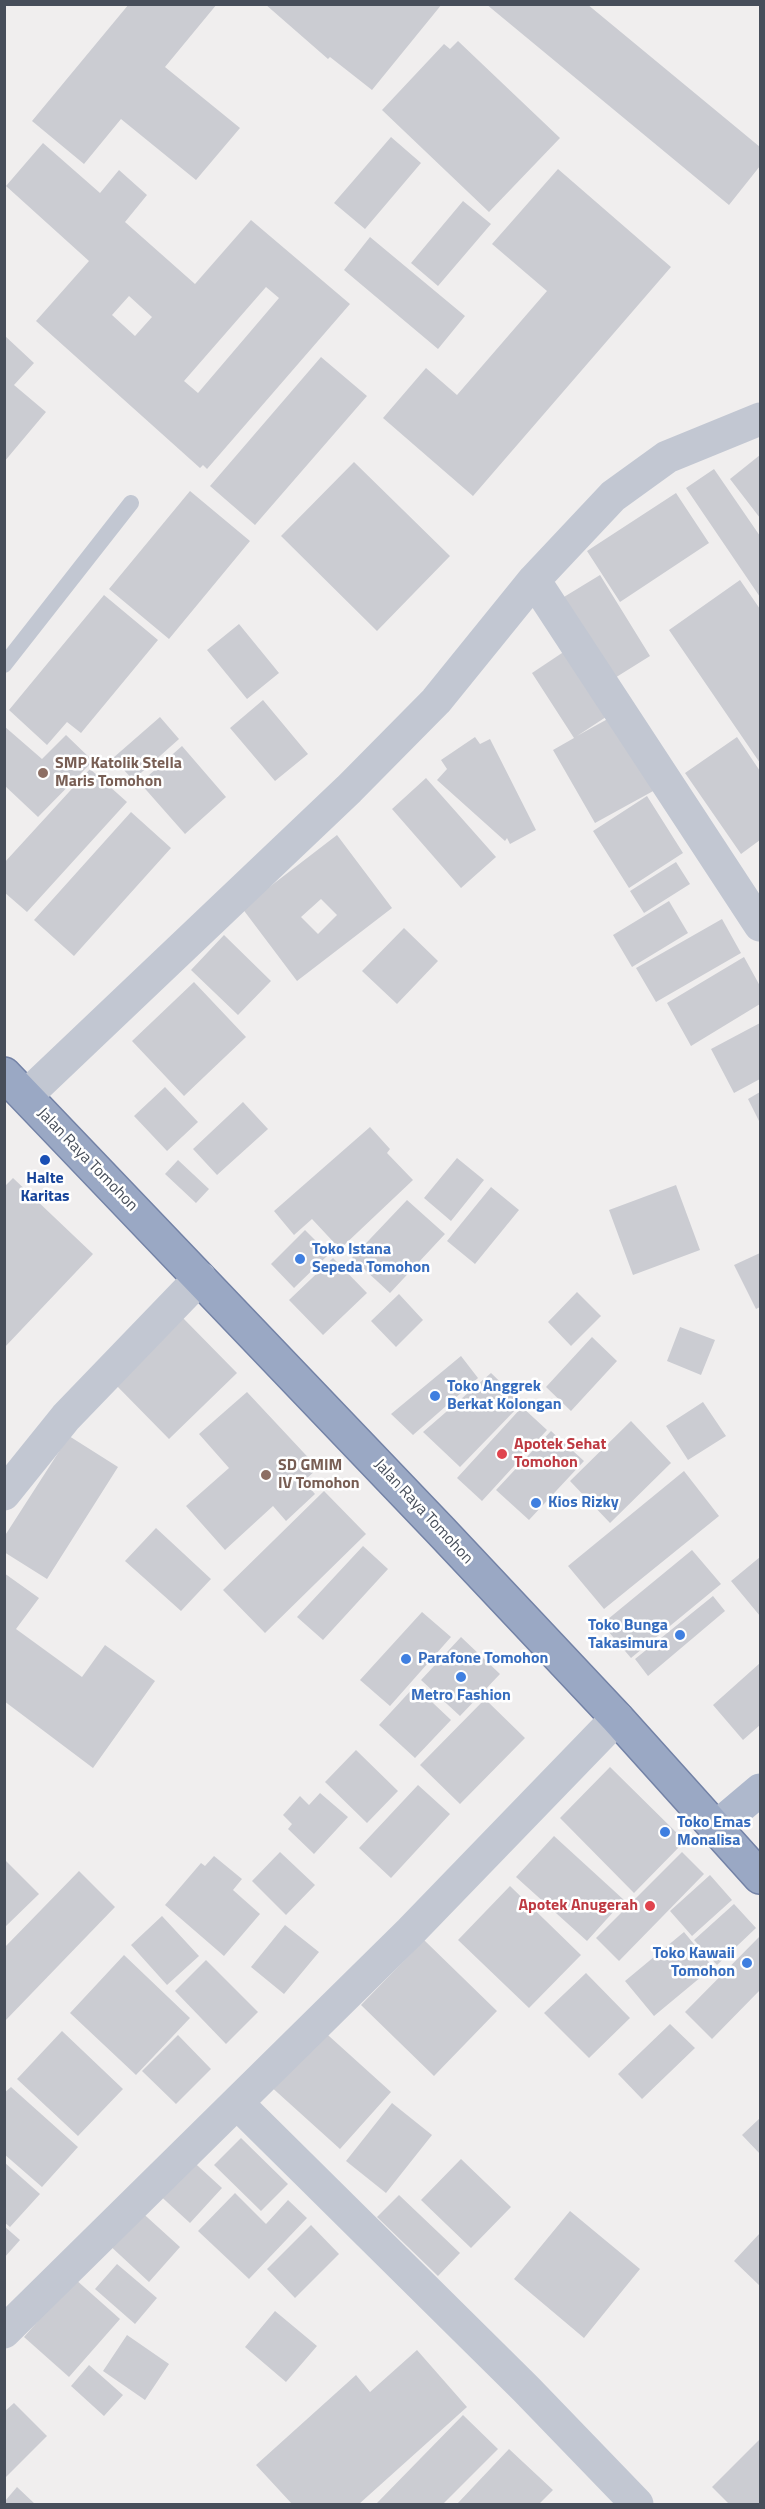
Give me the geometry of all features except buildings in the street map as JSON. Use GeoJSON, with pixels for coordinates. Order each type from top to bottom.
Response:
{"type":"FeatureCollection","features":[{"type":"Feature","properties":{"kind":"highway","name":"Jalan Raya Tomohon"},"geometry":{"type":"LineString","coordinates":[[15,1085],[617,1718],[760,1877]]}},
{"type":"Feature","properties":{"kind":"main road"},"geometry":{"type":"LineString","coordinates":[[715,1828],[760,1790]]}},
{"type":"Feature","properties":{"kind":"street"},"geometry":{"type":"LineString","coordinates":[[15,1085],[349,789],[436,701],[534,580],[613,496],[668,457],[760,419]]}},
{"type":"Feature","properties":{"kind":"street"},"geometry":{"type":"LineString","coordinates":[[534,580],[749,883],[760,925]]}},
{"type":"Feature","properties":{"kind":"street"},"geometry":{"type":"LineString","coordinates":[[4,1494],[66,1417],[200,1278]]}},
{"type":"Feature","properties":{"kind":"street"},"geometry":{"type":"LineString","coordinates":[[4,2332],[238,2104],[410,1932],[617,1718]]}},
{"type":"Feature","properties":{"kind":"street"},"geometry":{"type":"LineString","coordinates":[[238,2104],[525,2389],[637,2505]]}},
{"type":"Feature","properties":{"kind":"lane"},"geometry":{"type":"LineString","coordinates":[[4,665],[131,502]]}},
{"type":"Feature","properties":{"kind":"place","name":"SMP Katolik Stella Maris Tomohon"},"geometry":{"type":"Point","coordinates":[43,773]}},
{"type":"Feature","properties":{"kind":"place","name":"Halte Karitas"},"geometry":{"type":"Point","coordinates":[45,1160]}},
{"type":"Feature","properties":{"kind":"place","name":"Toko Istana Sepeda Tomohon"},"geometry":{"type":"Point","coordinates":[300,1259]}},
{"type":"Feature","properties":{"kind":"place","name":"Toko Anggrek Berkat Kolongan"},"geometry":{"type":"Point","coordinates":[435,1396]}},
{"type":"Feature","properties":{"kind":"place","name":"Apotek Sehat Tomohon"},"geometry":{"type":"Point","coordinates":[502,1454]}},
{"type":"Feature","properties":{"kind":"place","name":"SD GMIM IV Tomohon"},"geometry":{"type":"Point","coordinates":[266,1475]}},
{"type":"Feature","properties":{"kind":"place","name":"Kios Rizky"},"geometry":{"type":"Point","coordinates":[536,1503]}},
{"type":"Feature","properties":{"kind":"place","name":"Toko Bunga Takasimura"},"geometry":{"type":"Point","coordinates":[680,1635]}},
{"type":"Feature","properties":{"kind":"place","name":"Parafone Tomohon"},"geometry":{"type":"Point","coordinates":[406,1659]}},
{"type":"Feature","properties":{"kind":"place","name":"Metro Fashion"},"geometry":{"type":"Point","coordinates":[461,1677]}},
{"type":"Feature","properties":{"kind":"place","name":"Toko Emas Monalisa"},"geometry":{"type":"Point","coordinates":[665,1832]}},
{"type":"Feature","properties":{"kind":"place","name":"Apotek Anugerah"},"geometry":{"type":"Point","coordinates":[650,1906]}},
{"type":"Feature","properties":{"kind":"place","name":"Toko Kawaii Tomohon"},"geometry":{"type":"Point","coordinates":[747,1963]}}]}
